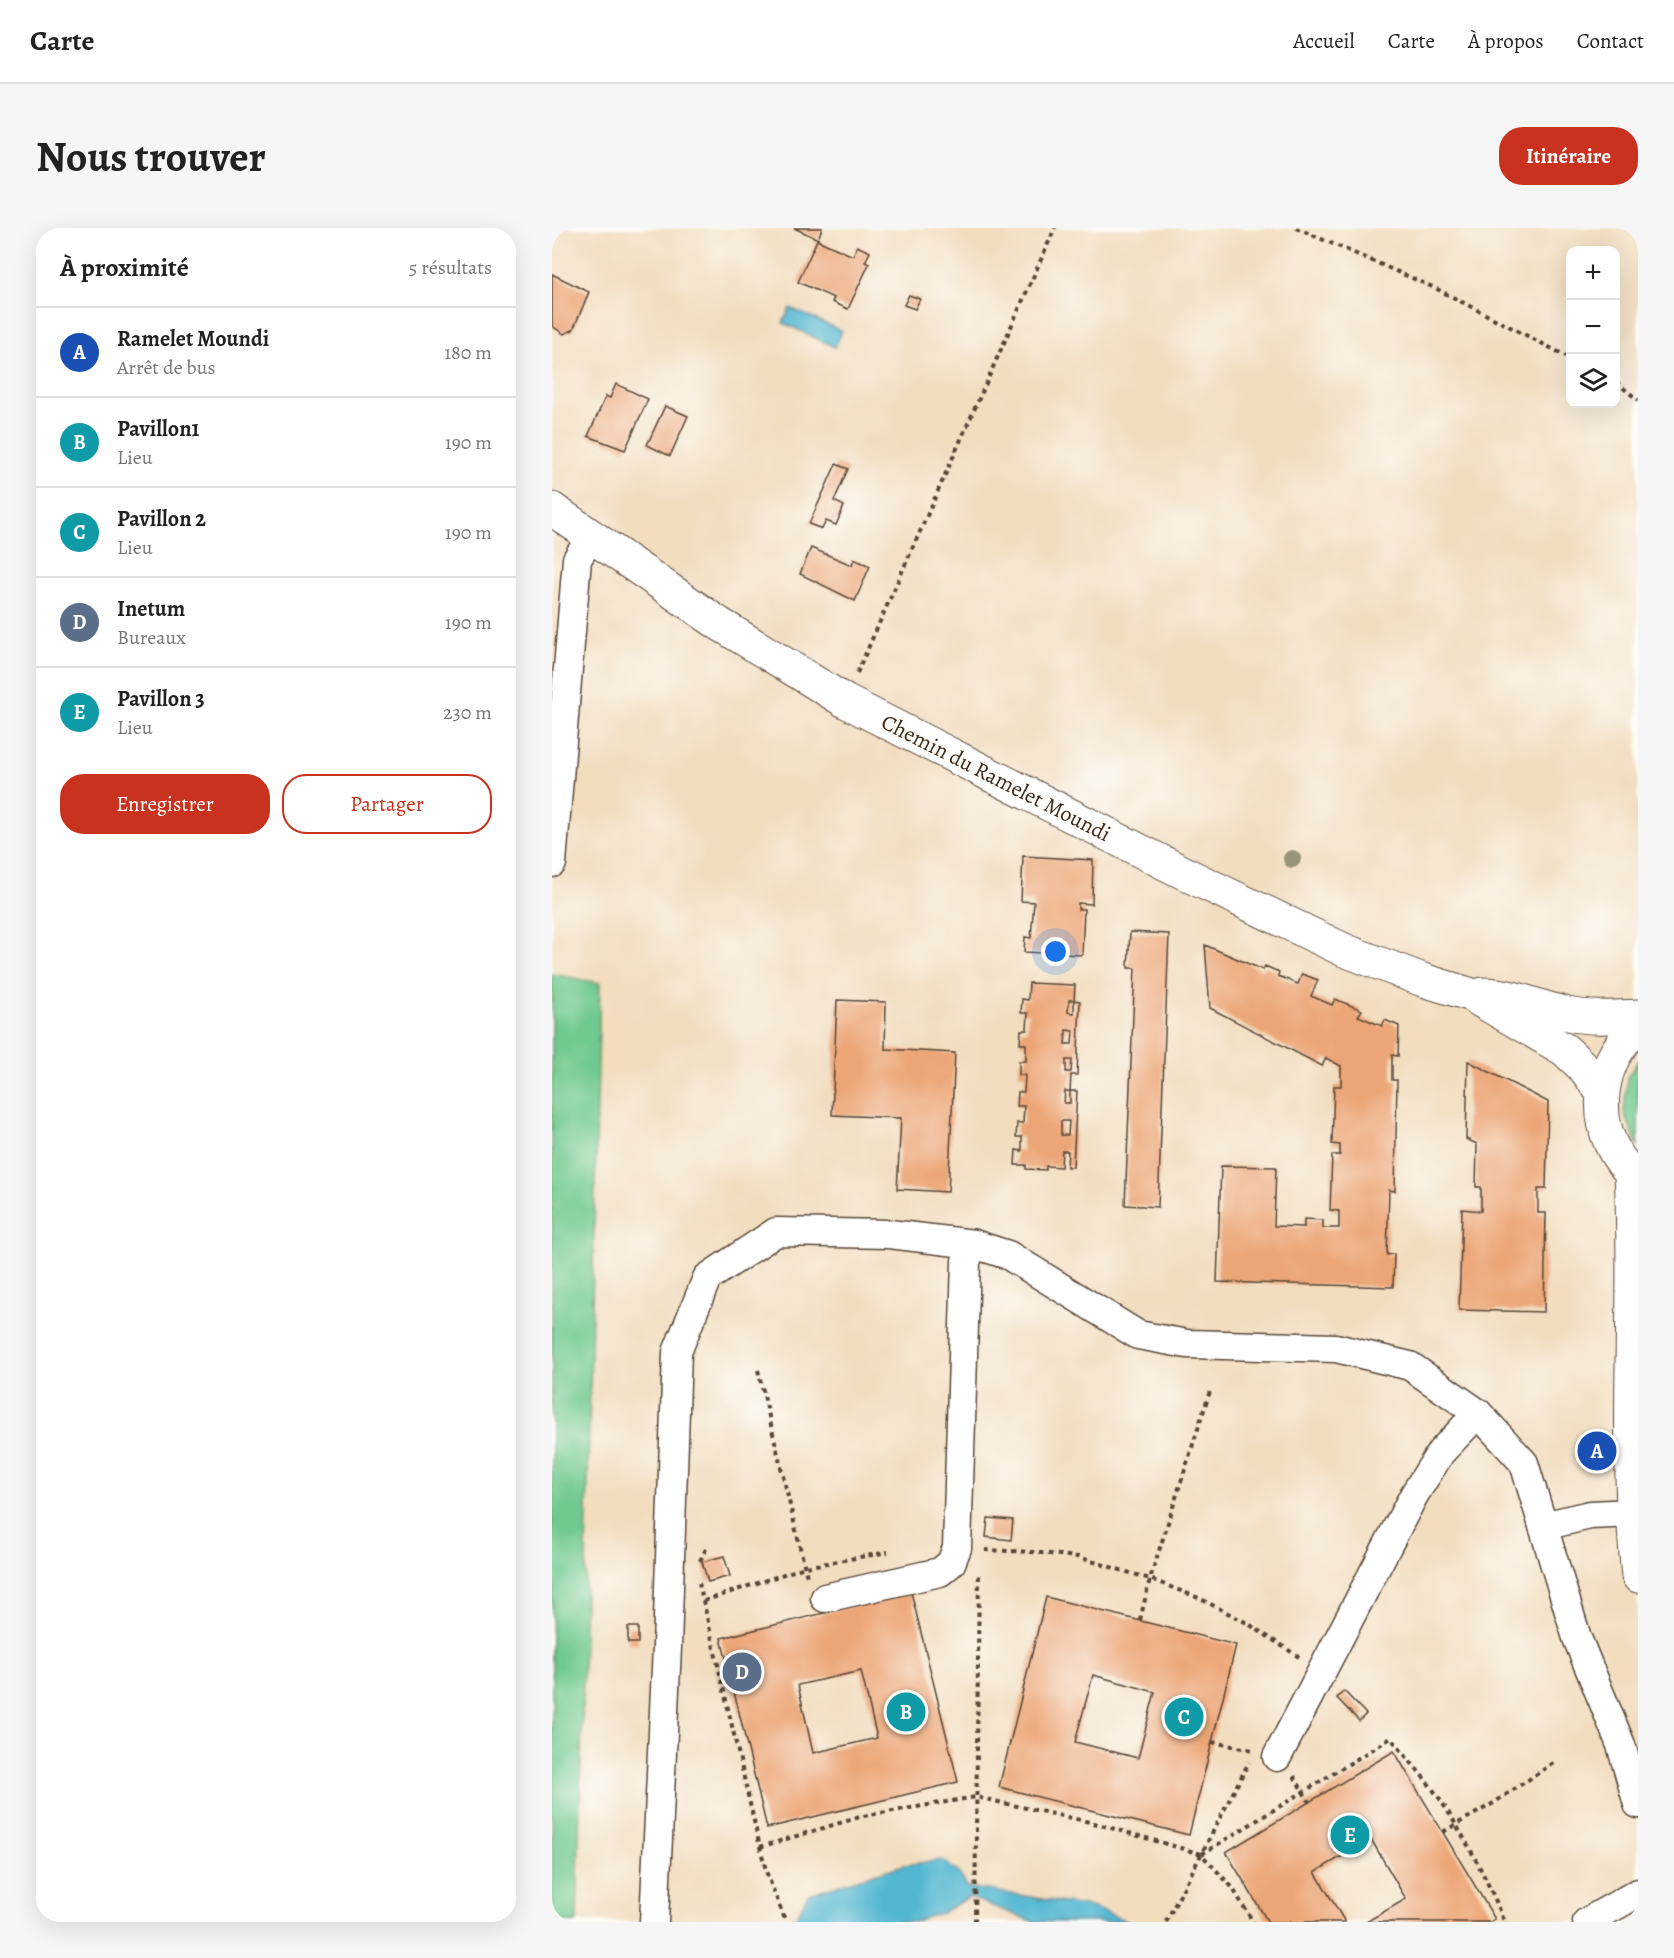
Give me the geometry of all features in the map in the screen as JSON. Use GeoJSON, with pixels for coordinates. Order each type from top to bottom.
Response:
{"type":"FeatureCollection","features":[{"type":"Feature","properties":{"kind":"main road","name":"Chemin du Ramelet Moundi"},"geometry":{"type":"LineString","coordinates":[[552,509],[718,623],[845,701],[1184,873],[1344,950],[1423,980],[1469,994],[1565,1050],[1586,1070],[1602,1092]]}},
{"type":"Feature","properties":{"kind":"main road","name":"Chemin du Ramelet Moundi"},"geometry":{"type":"LineString","coordinates":[[1469,994],[1497,994],[1568,1014],[1638,1016]]}},
{"type":"Feature","properties":{"kind":"main road"},"geometry":{"type":"LineString","coordinates":[[1638,1027],[1619,1046],[1608,1068],[1602,1092],[1603,1122],[1613,1149],[1634,1175],[1633,1513],[1638,1576]]}},
{"type":"Feature","properties":{"kind":"street"},"geometry":{"type":"LineString","coordinates":[[552,863],[562,604],[577,558],[591,537]]}},
{"type":"Feature","properties":{"kind":"street"},"geometry":{"type":"LineString","coordinates":[[654,1922],[668,1647],[677,1352],[707,1278],[776,1233],[889,1234],[974,1244],[1008,1255],[1138,1335],[1187,1344],[1336,1348],[1410,1366],[1478,1413],[1524,1463],[1577,1638],[1621,1745],[1638,1804]]}},
{"type":"Feature","properties":{"kind":"street"},"geometry":{"type":"LineString","coordinates":[[817,1592],[940,1572],[968,1549],[966,1261],[974,1244]]}},
{"type":"Feature","properties":{"kind":"street"},"geometry":{"type":"LineString","coordinates":[[1266,1754],[1414,1495],[1441,1452],[1478,1413]]}},
{"type":"Feature","properties":{"kind":"street"},"geometry":{"type":"LineString","coordinates":[[1544,1526],[1590,1515],[1633,1513]]}},
{"type":"Feature","properties":{"kind":"street"},"geometry":{"type":"LineString","coordinates":[[1587,1922],[1631,1906]]}},
{"type":"Feature","properties":{"kind":"path"},"geometry":{"type":"LineString","coordinates":[[845,701],[1055,228]]}},
{"type":"Feature","properties":{"kind":"path"},"geometry":{"type":"LineString","coordinates":[[1296,228],[1435,288],[1566,356]]}},
{"type":"Feature","properties":{"kind":"path"},"geometry":{"type":"LineString","coordinates":[[1620,385],[1638,400]]}},
{"type":"Feature","properties":{"kind":"path"},"geometry":{"type":"LineString","coordinates":[[758,1370],[805,1567],[817,1592]]}},
{"type":"Feature","properties":{"kind":"path"},"geometry":{"type":"LineString","coordinates":[[1140,1620],[1150,1579],[1210,1391]]}},
{"type":"Feature","properties":{"kind":"path"},"geometry":{"type":"LineString","coordinates":[[699,1566],[706,1549]]}},
{"type":"Feature","properties":{"kind":"path"},"geometry":{"type":"LineString","coordinates":[[975,1922],[976,1797],[968,1549],[1078,1557],[1150,1579],[1199,1598],[1247,1623],[1303,1660]]}},
{"type":"Feature","properties":{"kind":"path"},"geometry":{"type":"LineString","coordinates":[[704,1602],[805,1567],[892,1552]]}},
{"type":"Feature","properties":{"kind":"path"},"geometry":{"type":"LineString","coordinates":[[697,1574],[766,1874],[786,1922]]}},
{"type":"Feature","properties":{"kind":"path"},"geometry":{"type":"LineString","coordinates":[[1201,1854],[1391,1738],[1444,1805],[1493,1893],[1505,1922]]}},
{"type":"Feature","properties":{"kind":"path"},"geometry":{"type":"LineString","coordinates":[[1212,1742],[1266,1754]]}},
{"type":"Feature","properties":{"kind":"path"},"geometry":{"type":"LineString","coordinates":[[1443,1832],[1492,1804],[1555,1762]]}},
{"type":"Feature","properties":{"kind":"path"},"geometry":{"type":"LineString","coordinates":[[760,1847],[863,1816],[976,1797],[1094,1823],[1201,1854],[1232,1887],[1253,1922]]}},
{"type":"Feature","properties":{"kind":"green space"},"geometry":{"type":"Polygon","coordinates":[[[552,974],[600,983],[577,1922],[552,1922],[552,974]]]}},
{"type":"Feature","properties":{"kind":"green space"},"geometry":{"type":"Polygon","coordinates":[[[1638,1061],[1638,1146],[1624,1112],[1627,1078],[1638,1061]]]}},
{"type":"Feature","properties":{"kind":"water"},"geometry":{"type":"Polygon","coordinates":[[[790,308],[842,331],[835,347],[783,323],[790,308]]]}},
{"type":"Feature","properties":{"kind":"water"},"geometry":{"type":"Polygon","coordinates":[[[942,1860],[958,1872],[968,1888],[1095,1908],[1129,1922],[1034,1922],[969,1897],[941,1913],[913,1922],[787,1922],[797,1916],[808,1894],[904,1865],[942,1860]]]}},
{"type":"Feature","properties":{"kind":"building"},"geometry":{"type":"Polygon","coordinates":[[[794,228],[822,228],[818,239],[794,228]]]}},
{"type":"Feature","properties":{"kind":"building"},"geometry":{"type":"Polygon","coordinates":[[[817,240],[853,256],[857,246],[870,252],[865,262],[869,264],[848,309],[832,302],[834,298],[798,282],[817,240]]]}},
{"type":"Feature","properties":{"kind":"building"},"geometry":{"type":"Polygon","coordinates":[[[552,274],[589,292],[573,330],[564,334],[552,326],[552,274]]]}},
{"type":"Feature","properties":{"kind":"building"},"geometry":{"type":"Polygon","coordinates":[[[909,295],[920,299],[915,309],[904,305],[909,295]]]}},
{"type":"Feature","properties":{"kind":"building"},"geometry":{"type":"Polygon","coordinates":[[[616,384],[648,399],[625,450],[588,436],[606,396],[610,398],[616,384]]]}},
{"type":"Feature","properties":{"kind":"building"},"geometry":{"type":"Polygon","coordinates":[[[665,406],[688,416],[670,456],[647,445],[665,406]]]}},
{"type":"Feature","properties":{"kind":"building"},"geometry":{"type":"Polygon","coordinates":[[[836,464],[848,469],[834,501],[844,506],[836,525],[826,521],[822,529],[809,524],[836,464]]]}},
{"type":"Feature","properties":{"kind":"building"},"geometry":{"type":"Polygon","coordinates":[[[811,548],[852,565],[854,559],[870,566],[855,601],[800,574],[811,548]]]}},
{"type":"Feature","properties":{"kind":"building"},"geometry":{"type":"Polygon","coordinates":[[[1023,856],[1093,860],[1092,904],[1078,903],[1078,909],[1084,909],[1082,955],[1024,952],[1025,937],[1031,938],[1034,902],[1021,901],[1023,856]]]}},
{"type":"Feature","properties":{"kind":"building"},"geometry":{"type":"Polygon","coordinates":[[[1130,932],[1169,934],[1158,1207],[1125,1205],[1135,968],[1128,968],[1130,932]]]}},
{"type":"Feature","properties":{"kind":"building"},"geometry":{"type":"Polygon","coordinates":[[[1205,945],[1263,970],[1265,966],[1279,972],[1278,976],[1298,984],[1302,974],[1318,980],[1311,996],[1332,1005],[1335,999],[1362,1010],[1358,1016],[1382,1026],[1385,1020],[1399,1026],[1398,1056],[1392,1055],[1392,1080],[1397,1080],[1395,1191],[1389,1190],[1387,1255],[1394,1254],[1393,1287],[1217,1282],[1221,1166],[1276,1167],[1274,1226],[1304,1227],[1304,1219],[1323,1220],[1323,1228],[1339,1228],[1339,1211],[1330,1210],[1332,1155],[1340,1155],[1340,1145],[1332,1144],[1334,1086],[1341,1086],[1341,1066],[1326,1058],[1322,1066],[1210,1008],[1205,945]]]}},
{"type":"Feature","properties":{"kind":"building"},"geometry":{"type":"Polygon","coordinates":[[[1029,983],[1075,985],[1074,1000],[1080,1001],[1077,1075],[1071,1075],[1070,1091],[1077,1091],[1073,1167],[1067,1167],[1068,1151],[1062,1151],[1061,1167],[1046,1166],[1046,1170],[1026,1169],[1026,1165],[1015,1165],[1016,1150],[1022,1151],[1022,1137],[1016,1137],[1017,1123],[1023,1123],[1024,1106],[1017,1106],[1018,1092],[1024,1092],[1025,1075],[1019,1075],[1019,1061],[1026,1061],[1026,1044],[1020,1044],[1021,1030],[1027,1030],[1028,1013],[1021,1013],[1022,999],[1028,1000],[1029,983]],[[1069,1000],[1068,1012],[1074,1013],[1074,1000],[1069,1000]],[[1066,1030],[1065,1044],[1072,1044],[1073,1031],[1066,1030]],[[1066,1060],[1066,1072],[1071,1072],[1072,1060],[1066,1060]],[[1065,1091],[1064,1103],[1070,1103],[1070,1091],[1065,1091]],[[1061,1121],[1061,1135],[1068,1135],[1069,1121],[1061,1121]]]}},
{"type":"Feature","properties":{"kind":"building"},"geometry":{"type":"Polygon","coordinates":[[[837,1000],[886,1002],[885,1049],[955,1053],[948,1192],[897,1189],[901,1118],[832,1115],[837,1000]]]}},
{"type":"Feature","properties":{"kind":"building"},"geometry":{"type":"Polygon","coordinates":[[[1468,1061],[1548,1102],[1546,1189],[1538,1189],[1538,1213],[1546,1213],[1544,1312],[1459,1310],[1462,1209],[1481,1211],[1481,1187],[1476,1187],[1477,1144],[1466,1139],[1468,1061]]]}},
{"type":"Feature","properties":{"kind":"building"},"geometry":{"type":"Polygon","coordinates":[[[988,1518],[1013,1520],[1011,1540],[986,1537],[988,1518]]]}},
{"type":"Feature","properties":{"kind":"building"},"geometry":{"type":"Polygon","coordinates":[[[724,1556],[730,1576],[708,1582],[702,1562],[724,1556]]]}},
{"type":"Feature","properties":{"kind":"building"},"geometry":{"type":"Polygon","coordinates":[[[911,1592],[958,1782],[767,1828],[721,1638],[911,1592]],[[861,1671],[798,1685],[813,1753],[877,1738],[861,1671]]]}},
{"type":"Feature","properties":{"kind":"building"},"geometry":{"type":"Polygon","coordinates":[[[1046,1597],[1236,1645],[1189,1835],[999,1787],[1046,1597]],[[1093,1675],[1075,1742],[1138,1758],[1155,1692],[1093,1675]]]}},
{"type":"Feature","properties":{"kind":"building"},"geometry":{"type":"Polygon","coordinates":[[[628,1627],[638,1627],[638,1643],[628,1643],[628,1627]]]}},
{"type":"Feature","properties":{"kind":"building"},"geometry":{"type":"Polygon","coordinates":[[[1344,1691],[1366,1714],[1359,1721],[1337,1698],[1344,1691]]]}},
{"type":"Feature","properties":{"kind":"building"},"geometry":{"type":"Polygon","coordinates":[[[1394,1751],[1495,1919],[1490,1922],[1366,1922],[1406,1899],[1371,1839],[1315,1872],[1345,1922],[1268,1922],[1226,1852],[1394,1751]]]}},
{"type":"Feature","properties":{"kind":"place","name":"Ramelet Moundi"},"geometry":{"type":"Point","coordinates":[1597,1451]}},
{"type":"Feature","properties":{"kind":"place","name":"Inetum"},"geometry":{"type":"Point","coordinates":[742,1672]}},
{"type":"Feature","properties":{"kind":"place","name":"Pavillon1"},"geometry":{"type":"Point","coordinates":[906,1712]}},
{"type":"Feature","properties":{"kind":"place","name":"Pavillon 2"},"geometry":{"type":"Point","coordinates":[1184,1717]}},
{"type":"Feature","properties":{"kind":"place","name":"Pavillon 3"},"geometry":{"type":"Point","coordinates":[1350,1835]}}]}
